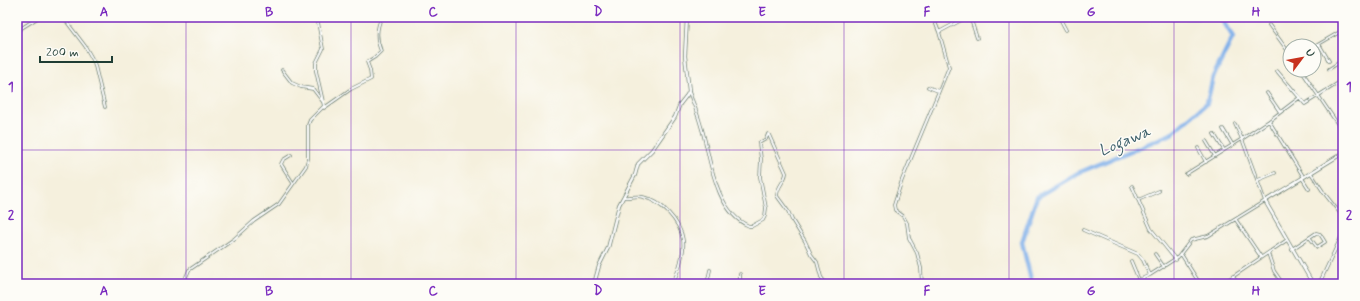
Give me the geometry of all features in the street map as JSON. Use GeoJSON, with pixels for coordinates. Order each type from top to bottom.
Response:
{"type":"FeatureCollection","features":[{"type":"Feature","properties":{"kind":"street"},"geometry":{"type":"LineString","coordinates":[[17,31],[39,17]]}},
{"type":"Feature","properties":{"kind":"street"},"geometry":{"type":"LineString","coordinates":[[63,17],[94,62],[105,107]]}},
{"type":"Feature","properties":{"kind":"street"},"geometry":{"type":"LineString","coordinates":[[317,17],[323,49],[316,63],[316,71],[324,108]]}},
{"type":"Feature","properties":{"kind":"street"},"geometry":{"type":"LineString","coordinates":[[187,284],[186,277],[189,270],[234,239],[254,221],[276,207],[284,197],[308,162],[308,125],[310,120],[351,89],[371,79],[367,62],[381,51],[378,45],[377,32],[382,17]]}},
{"type":"Feature","properties":{"kind":"street"},"geometry":{"type":"LineString","coordinates":[[687,17],[685,56],[689,91],[706,145],[714,179],[730,211],[749,226],[763,220],[765,216],[766,201],[760,177],[761,159],[759,143],[766,139],[768,134],[786,173],[785,179],[779,187],[777,196],[788,211],[811,254],[817,262],[821,277],[826,284]]}},
{"type":"Feature","properties":{"kind":"street"},"geometry":{"type":"LineString","coordinates":[[922,284],[919,260],[909,238],[907,223],[903,216],[895,210],[894,205],[902,180],[948,67],[939,32],[933,17]]}},
{"type":"Feature","properties":{"kind":"street"},"geometry":{"type":"LineString","coordinates":[[939,32],[968,17],[977,38]]}},
{"type":"Feature","properties":{"kind":"street"},"geometry":{"type":"LineString","coordinates":[[1059,17],[1066,30]]}},
{"type":"Feature","properties":{"kind":"street"},"geometry":{"type":"LineString","coordinates":[[1269,25],[1282,43]]}},
{"type":"Feature","properties":{"kind":"street"},"geometry":{"type":"LineString","coordinates":[[1322,42],[1342,31]]}},
{"type":"Feature","properties":{"kind":"street"},"geometry":{"type":"LineString","coordinates":[[1322,49],[1329,61]]}},
{"type":"Feature","properties":{"kind":"street"},"geometry":{"type":"LineString","coordinates":[[1329,68],[1343,60]]}},
{"type":"Feature","properties":{"kind":"street"},"geometry":{"type":"LineString","coordinates":[[282,70],[292,83],[301,87],[313,89],[324,103]]}},
{"type":"Feature","properties":{"kind":"street"},"geometry":{"type":"LineString","coordinates":[[1277,71],[1304,104],[1343,80]]}},
{"type":"Feature","properties":{"kind":"street"},"geometry":{"type":"LineString","coordinates":[[1306,78],[1343,132]]}},
{"type":"Feature","properties":{"kind":"street"},"geometry":{"type":"LineString","coordinates":[[928,87],[939,91]]}},
{"type":"Feature","properties":{"kind":"street"},"geometry":{"type":"LineString","coordinates":[[594,284],[599,266],[608,248],[620,205],[640,162],[652,150],[675,117],[680,104],[689,91]]}},
{"type":"Feature","properties":{"kind":"street"},"geometry":{"type":"LineString","coordinates":[[1268,93],[1280,112]]}},
{"type":"Feature","properties":{"kind":"street"},"geometry":{"type":"LineString","coordinates":[[1186,174],[1269,121],[1299,98]]}},
{"type":"Feature","properties":{"kind":"street"},"geometry":{"type":"LineString","coordinates":[[1269,121],[1309,189]]}},
{"type":"Feature","properties":{"kind":"street"},"geometry":{"type":"LineString","coordinates":[[1235,124],[1265,201],[1313,284]]}},
{"type":"Feature","properties":{"kind":"street"},"geometry":{"type":"LineString","coordinates":[[1223,129],[1232,144]]}},
{"type":"Feature","properties":{"kind":"street"},"geometry":{"type":"LineString","coordinates":[[1214,134],[1224,150]]}},
{"type":"Feature","properties":{"kind":"street"},"geometry":{"type":"LineString","coordinates":[[1206,141],[1215,156]]}},
{"type":"Feature","properties":{"kind":"street"},"geometry":{"type":"LineString","coordinates":[[1198,148],[1206,162]]}},
{"type":"Feature","properties":{"kind":"street"},"geometry":{"type":"LineString","coordinates":[[1130,284],[1150,275],[1176,260],[1191,240],[1208,236],[1236,220],[1343,153]]}},
{"type":"Feature","properties":{"kind":"street"},"geometry":{"type":"LineString","coordinates":[[291,155],[283,160],[281,164],[293,183]]}},
{"type":"Feature","properties":{"kind":"street"},"geometry":{"type":"LineString","coordinates":[[1311,172],[1324,193],[1343,217]]}},
{"type":"Feature","properties":{"kind":"street"},"geometry":{"type":"LineString","coordinates":[[1258,180],[1275,173]]}},
{"type":"Feature","properties":{"kind":"street"},"geometry":{"type":"LineString","coordinates":[[1132,186],[1151,229],[1176,260]]}},
{"type":"Feature","properties":{"kind":"street"},"geometry":{"type":"LineString","coordinates":[[1138,200],[1159,191]]}},
{"type":"Feature","properties":{"kind":"street"},"geometry":{"type":"LineString","coordinates":[[624,197],[644,197],[659,204],[674,220],[681,231],[684,241],[683,254],[672,284]]}},
{"type":"Feature","properties":{"kind":"street"},"geometry":{"type":"LineString","coordinates":[[1236,220],[1261,257]]}},
{"type":"Feature","properties":{"kind":"street"},"geometry":{"type":"LineString","coordinates":[[1083,230],[1138,254],[1143,260],[1150,275]]}},
{"type":"Feature","properties":{"kind":"street"},"geometry":{"type":"LineString","coordinates":[[1292,249],[1316,233],[1318,233],[1325,242],[1317,247],[1310,238]]}},
{"type":"Feature","properties":{"kind":"street"},"geometry":{"type":"LineString","coordinates":[[1319,284],[1342,238],[1343,233]]}},
{"type":"Feature","properties":{"kind":"street"},"geometry":{"type":"LineString","coordinates":[[1222,284],[1287,240]]}},
{"type":"Feature","properties":{"kind":"street"},"geometry":{"type":"LineString","coordinates":[[1268,253],[1274,271],[1283,284]]}},
{"type":"Feature","properties":{"kind":"street"},"geometry":{"type":"LineString","coordinates":[[1155,254],[1164,267]]}},
{"type":"Feature","properties":{"kind":"street"},"geometry":{"type":"LineString","coordinates":[[1181,254],[1200,284]]}},
{"type":"Feature","properties":{"kind":"street"},"geometry":{"type":"LineString","coordinates":[[1131,261],[1139,280]]}},
{"type":"Feature","properties":{"kind":"street"},"geometry":{"type":"LineString","coordinates":[[707,284],[710,270]]}},
{"type":"Feature","properties":{"kind":"street"},"geometry":{"type":"LineString","coordinates":[[740,274],[740,284]]}},
{"type":"Feature","properties":{"kind":"street"},"geometry":{"type":"LineString","coordinates":[[1233,276],[1237,284]]}},
{"type":"Feature","properties":{"kind":"waterway","name":"Logawa"},"geometry":{"type":"LineString","coordinates":[[1186,17],[1199,17]]}},
{"type":"Feature","properties":{"kind":"waterway","name":"Logawa"},"geometry":{"type":"LineString","coordinates":[[1032,284],[1022,242],[1037,197],[1078,173],[1171,134],[1207,103],[1213,77],[1233,37],[1222,19],[1215,17]]}}]}
